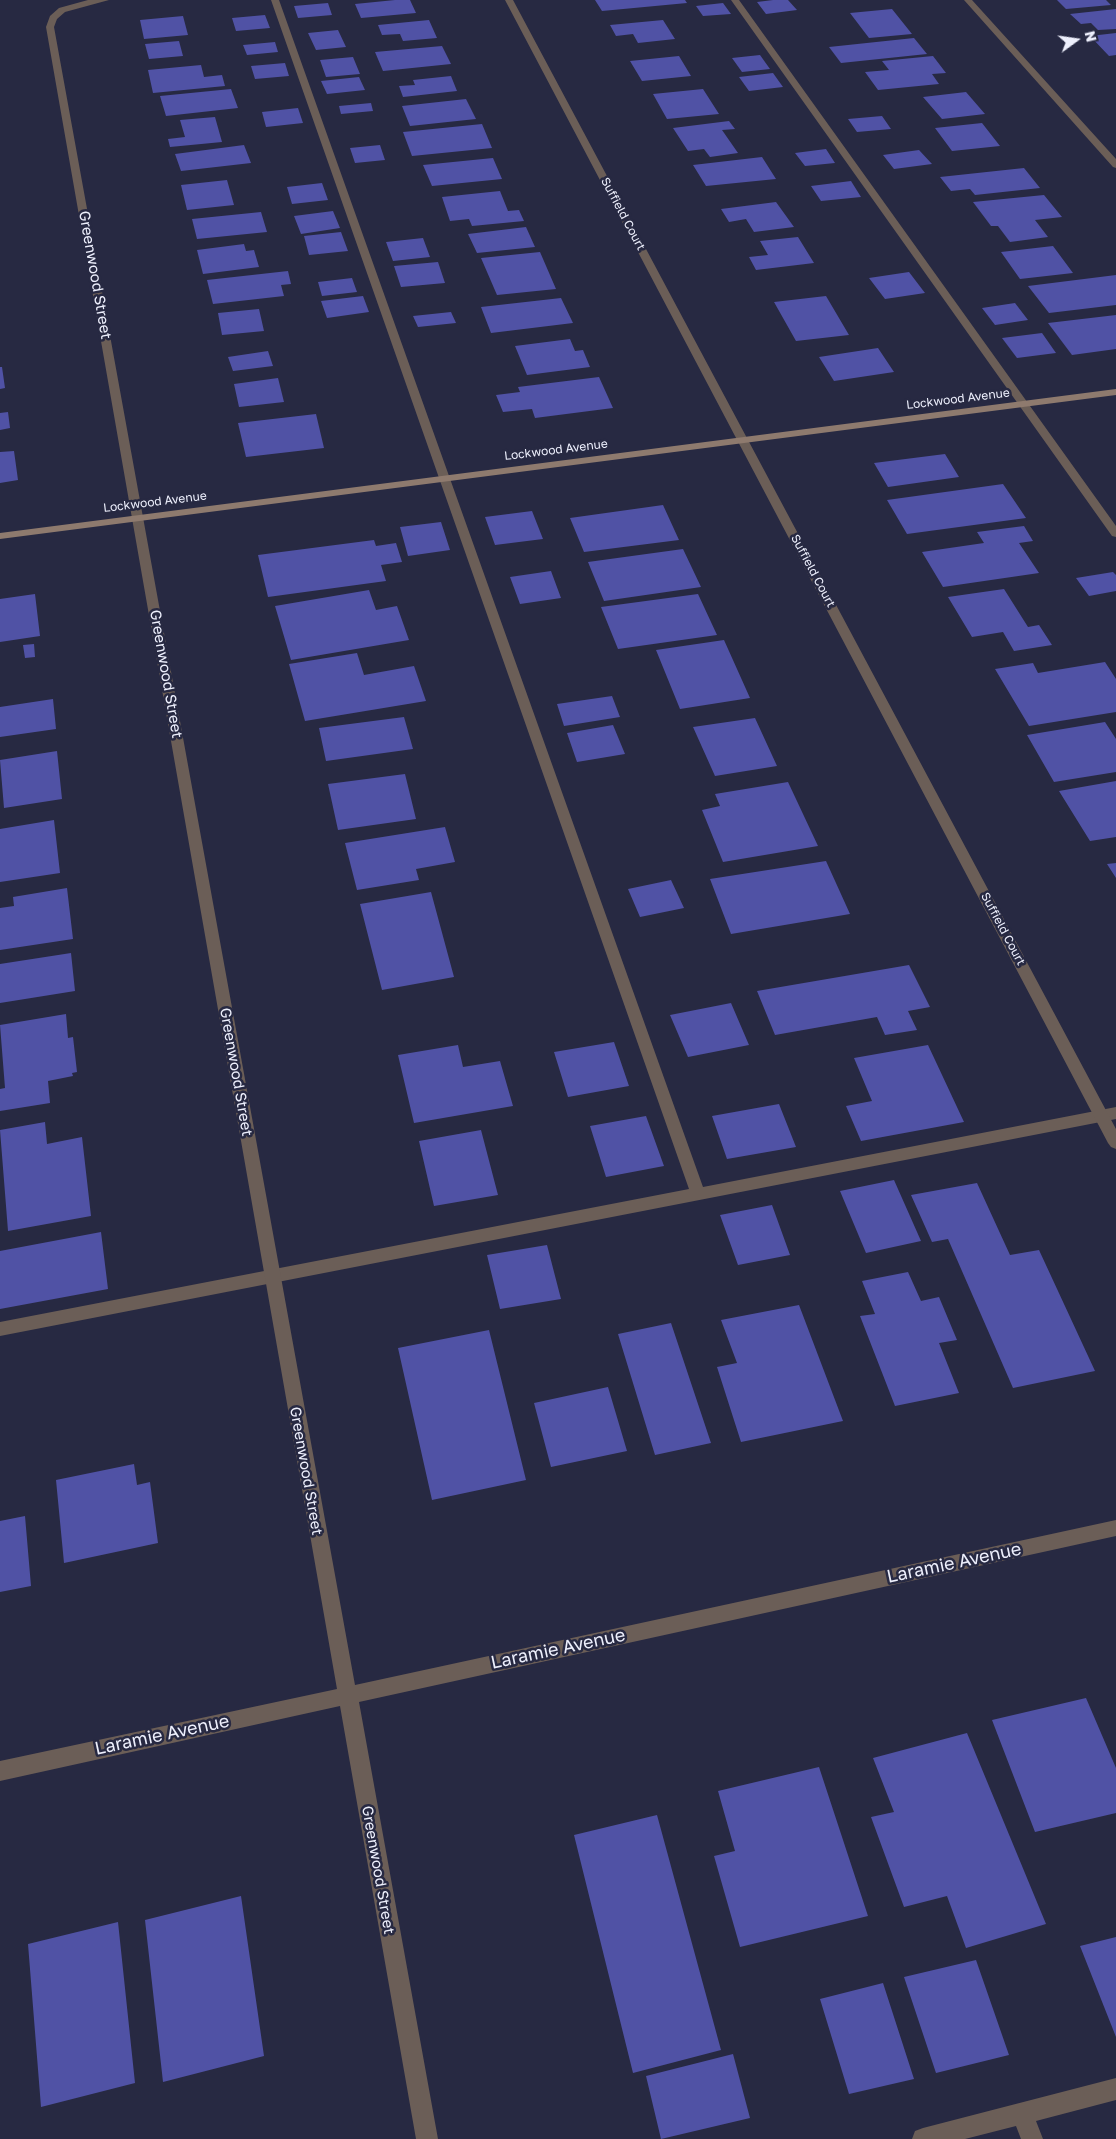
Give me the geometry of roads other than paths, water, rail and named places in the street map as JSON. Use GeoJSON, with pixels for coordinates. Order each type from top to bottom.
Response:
{"type":"FeatureCollection","features":[{"type":"Feature","properties":{"kind":"street","name":"Greenwood Street"},"geometry":{"type":"LineString","coordinates":[[105,0],[78,4],[62,10],[53,18],[50,27],[346,1695],[428,2139]]}},
{"type":"Feature","properties":{"kind":"street"},"geometry":{"type":"LineString","coordinates":[[275,0],[698,1194]]}},
{"type":"Feature","properties":{"kind":"street","name":"Suffield Court"},"geometry":{"type":"LineString","coordinates":[[509,0],[744,440],[1109,1115],[1116,1143]]}},
{"type":"Feature","properties":{"kind":"street"},"geometry":{"type":"LineString","coordinates":[[735,0],[1116,534]]}},
{"type":"Feature","properties":{"kind":"street"},"geometry":{"type":"LineString","coordinates":[[968,0],[1116,165]]}},
{"type":"Feature","properties":{"kind":"street","name":"Lockwood Avenue"},"geometry":{"type":"LineString","coordinates":[[0,536],[1116,392]]}},
{"type":"Feature","properties":{"kind":"street"},"geometry":{"type":"LineString","coordinates":[[0,1329],[1109,1115]]}},
{"type":"Feature","properties":{"kind":"street","name":"Laramie Avenue"},"geometry":{"type":"LineString","coordinates":[[0,1771],[1116,1528]]}},
{"type":"Feature","properties":{"kind":"street"},"geometry":{"type":"LineString","coordinates":[[923,2139],[1116,2090]]}},
{"type":"Feature","properties":{"kind":"street"},"geometry":{"type":"LineString","coordinates":[[1022,2113],[1032,2139]]}}]}
